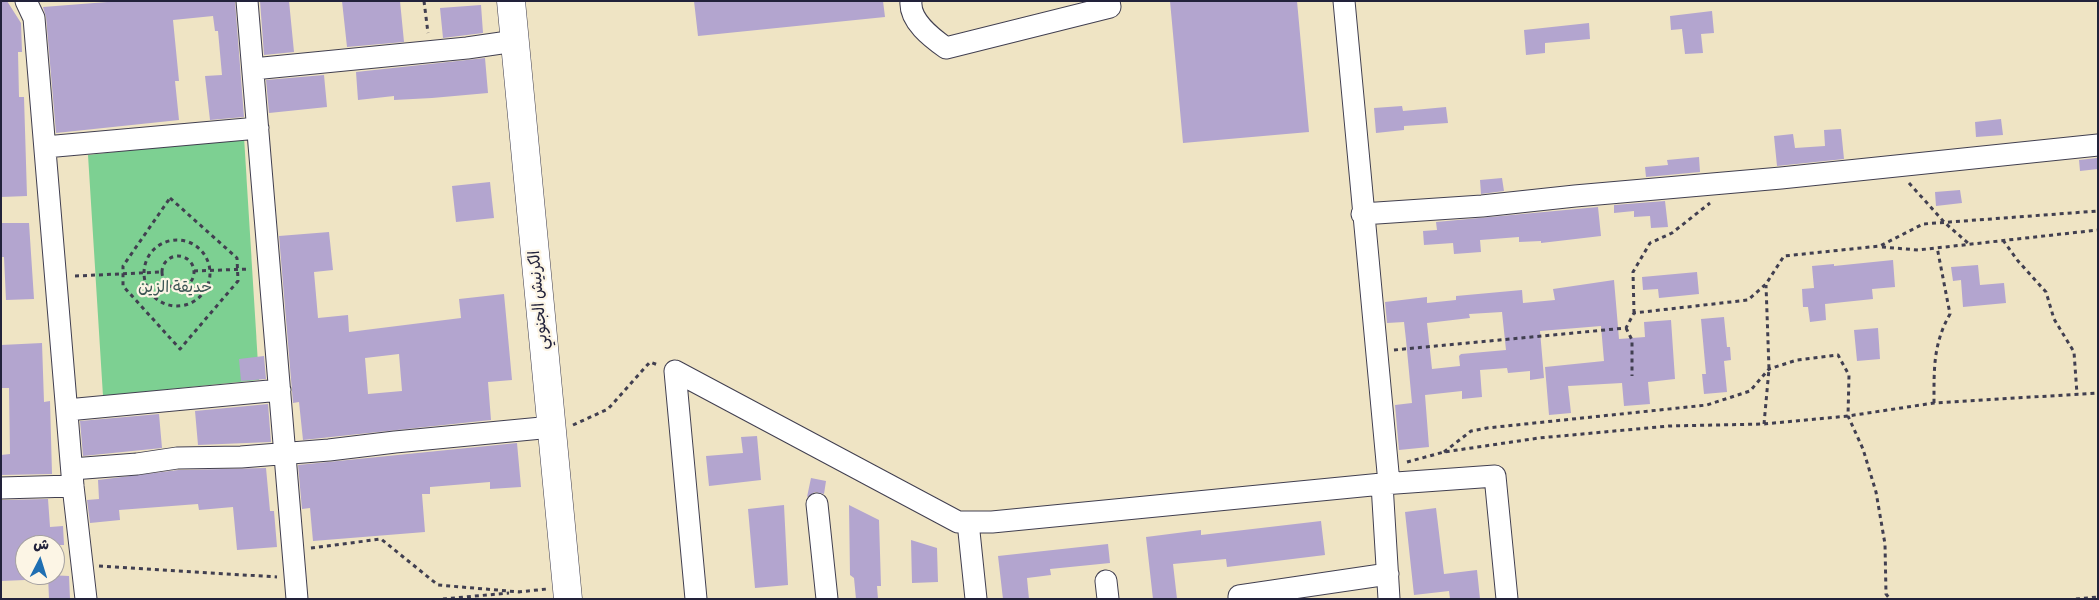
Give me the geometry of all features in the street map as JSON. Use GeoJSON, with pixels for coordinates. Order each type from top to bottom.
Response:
{"type":"FeatureCollection","features":[{"type":"Feature","properties":{"kind":"main road","name":"الكرنيش الجنوبي"},"geometry":{"type":"LineString","coordinates":[[509,5],[515,41],[568,593]]}},
{"type":"Feature","properties":{"kind":"street"},"geometry":{"type":"LineString","coordinates":[[26,1],[34,18],[73,478],[86,599]]}},
{"type":"Feature","properties":{"kind":"street"},"geometry":{"type":"LineString","coordinates":[[247,1],[296,588]]}},
{"type":"Feature","properties":{"kind":"street"},"geometry":{"type":"LineString","coordinates":[[911,1],[910,7],[926,34],[946,48],[979,42],[1110,7],[1109,1]]}},
{"type":"Feature","properties":{"kind":"street"},"geometry":{"type":"LineString","coordinates":[[1344,1],[1386,478],[1389,599]]}},
{"type":"Feature","properties":{"kind":"street"},"geometry":{"type":"LineString","coordinates":[[253,69],[430,52],[515,41]]}},
{"type":"Feature","properties":{"kind":"street"},"geometry":{"type":"LineString","coordinates":[[45,147],[258,128]]}},
{"type":"Feature","properties":{"kind":"street"},"geometry":{"type":"LineString","coordinates":[[1362,214],[1482,206],[2098,145]]}},
{"type":"Feature","properties":{"kind":"street"},"geometry":{"type":"LineString","coordinates":[[675,371],[958,522],[992,522],[1386,478],[1495,476],[1507,599]]}},
{"type":"Feature","properties":{"kind":"street"},"geometry":{"type":"LineString","coordinates":[[675,371],[696,599]]}},
{"type":"Feature","properties":{"kind":"street"},"geometry":{"type":"LineString","coordinates":[[67,410],[280,390]]}},
{"type":"Feature","properties":{"kind":"street"},"geometry":{"type":"LineString","coordinates":[[1,488],[73,478],[137,464],[178,458],[285,454],[552,427]]}},
{"type":"Feature","properties":{"kind":"street"},"geometry":{"type":"LineString","coordinates":[[817,504],[826,599]]}},
{"type":"Feature","properties":{"kind":"street"},"geometry":{"type":"LineString","coordinates":[[968,522],[976,599]]}},
{"type":"Feature","properties":{"kind":"street"},"geometry":{"type":"LineString","coordinates":[[1239,599],[1239,596],[1388,574]]}},
{"type":"Feature","properties":{"kind":"path"},"geometry":{"type":"LineString","coordinates":[[424,1],[430,52]]}},
{"type":"Feature","properties":{"kind":"path"},"geometry":{"type":"LineString","coordinates":[[1893,166],[1944,223],[1968,244]]}},
{"type":"Feature","properties":{"kind":"path"},"geometry":{"type":"LineString","coordinates":[[1626,328],[1634,313],[1633,272],[1650,243],[1672,233],[1736,182]]}},
{"type":"Feature","properties":{"kind":"path"},"geometry":{"type":"LineString","coordinates":[[170,198],[237,258],[237,269],[238,281],[235,286],[180,349],[123,286],[123,266],[170,198]]}},
{"type":"Feature","properties":{"kind":"path"},"geometry":{"type":"LineString","coordinates":[[1880,246],[1923,224],[2098,211]]}},
{"type":"Feature","properties":{"kind":"path"},"geometry":{"type":"LineString","coordinates":[[1634,313],[1748,300],[1766,284],[1784,256],[1880,246],[1918,250],[2098,230]]}},
{"type":"Feature","properties":{"kind":"path"},"geometry":{"type":"LineString","coordinates":[[171,240],[182,240],[201,250],[207,258],[210,270],[210,280],[206,290],[190,304],[180,306],[168,305],[158,300],[150,292],[144,273],[146,260],[152,251],[161,244],[171,240]]}},
{"type":"Feature","properties":{"kind":"path"},"geometry":{"type":"LineString","coordinates":[[2003,240],[2018,261],[2046,292],[2054,319],[2074,352],[2078,394]]}},
{"type":"Feature","properties":{"kind":"path"},"geometry":{"type":"LineString","coordinates":[[1934,403],[1934,366],[1940,332],[1950,314],[1937,247]]}},
{"type":"Feature","properties":{"kind":"path"},"geometry":{"type":"LineString","coordinates":[[180,256],[189,261],[194,271],[191,281],[178,288],[165,282],[161,272],[169,258],[180,256]]}},
{"type":"Feature","properties":{"kind":"path"},"geometry":{"type":"LineString","coordinates":[[194,271],[270,268]]}},
{"type":"Feature","properties":{"kind":"path"},"geometry":{"type":"LineString","coordinates":[[56,276],[161,272]]}},
{"type":"Feature","properties":{"kind":"path"},"geometry":{"type":"LineString","coordinates":[[1764,424],[1769,369],[1766,284]]}},
{"type":"Feature","properties":{"kind":"path"},"geometry":{"type":"LineString","coordinates":[[1375,352],[1626,328]]}},
{"type":"Feature","properties":{"kind":"path"},"geometry":{"type":"LineString","coordinates":[[1626,328],[1632,340],[1632,376]]}},
{"type":"Feature","properties":{"kind":"path"},"geometry":{"type":"LineString","coordinates":[[1386,478],[1444,452],[1471,431],[1707,406],[1750,391],[1769,369],[1796,360],[1838,355],[1849,375],[1848,416],[1863,449],[1876,492],[1885,544],[1886,594],[1890,599]]}},
{"type":"Feature","properties":{"kind":"path"},"geometry":{"type":"LineString","coordinates":[[552,427],[578,424],[608,409],[650,362],[675,371]]}},
{"type":"Feature","properties":{"kind":"path"},"geometry":{"type":"LineString","coordinates":[[1444,452],[1540,438],[1669,426],[1764,424],[1848,416],[1934,403],[2098,393]]}},
{"type":"Feature","properties":{"kind":"path"},"geometry":{"type":"LineString","coordinates":[[293,550],[381,539],[438,585],[520,592],[568,593]]}},
{"type":"Feature","properties":{"kind":"path"},"geometry":{"type":"LineString","coordinates":[[82,570],[102,566],[296,588]]}},
{"type":"Feature","properties":{"kind":"path"},"geometry":{"type":"LineString","coordinates":[[443,599],[520,592]]}},
{"type":"Feature","properties":{"kind":"path"},"geometry":{"type":"LineString","coordinates":[[2076,599],[2098,597]]}},
{"type":"Feature","properties":{"kind":"green space","name":"حديقة الزين"},"geometry":{"type":"Polygon","coordinates":[[[244,137],[259,380],[103,396],[88,155],[244,137]]]}},
{"type":"Feature","properties":{"kind":"building"},"geometry":{"type":"Polygon","coordinates":[[[1,1],[7,1],[21,23],[22,52],[18,52],[19,97],[24,97],[27,196],[1,197],[1,1]]]}},
{"type":"Feature","properties":{"kind":"building"},"geometry":{"type":"Polygon","coordinates":[[[120,1],[235,1],[244,117],[210,120],[205,76],[222,75],[218,31],[215,31],[213,16],[173,20],[179,81],[175,81],[179,120],[56,133],[46,17],[43,7],[120,1]]]}},
{"type":"Feature","properties":{"kind":"building"},"geometry":{"type":"Polygon","coordinates":[[[260,1],[289,1],[294,52],[264,55],[260,1]]]}},
{"type":"Feature","properties":{"kind":"building"},"geometry":{"type":"Polygon","coordinates":[[[342,1],[400,1],[404,42],[347,47],[342,1]]]}},
{"type":"Feature","properties":{"kind":"building"},"geometry":{"type":"Polygon","coordinates":[[[694,1],[883,1],[885,17],[698,36],[694,1]]]}},
{"type":"Feature","properties":{"kind":"building"},"geometry":{"type":"Polygon","coordinates":[[[1170,1],[1297,1],[1309,132],[1183,143],[1170,1]]]}},
{"type":"Feature","properties":{"kind":"building"},"geometry":{"type":"Polygon","coordinates":[[[481,5],[483,33],[443,38],[440,8],[481,5]]]}},
{"type":"Feature","properties":{"kind":"building"},"geometry":{"type":"Polygon","coordinates":[[[1712,11],[1714,33],[1701,34],[1703,53],[1685,54],[1682,29],[1671,30],[1670,16],[1712,11]]]}},
{"type":"Feature","properties":{"kind":"building"},"geometry":{"type":"Polygon","coordinates":[[[1589,23],[1590,39],[1545,43],[1545,53],[1526,55],[1524,30],[1589,23]]]}},
{"type":"Feature","properties":{"kind":"building"},"geometry":{"type":"Polygon","coordinates":[[[485,58],[488,93],[394,100],[394,96],[358,100],[356,72],[485,58]]]}},
{"type":"Feature","properties":{"kind":"building"},"geometry":{"type":"Polygon","coordinates":[[[324,75],[327,107],[269,113],[266,80],[324,75]]]}},
{"type":"Feature","properties":{"kind":"building"},"geometry":{"type":"Polygon","coordinates":[[[1402,106],[1403,111],[1446,107],[1448,123],[1404,126],[1404,130],[1376,133],[1374,108],[1402,106]]]}},
{"type":"Feature","properties":{"kind":"building"},"geometry":{"type":"Polygon","coordinates":[[[2001,119],[2003,135],[1976,137],[1975,122],[2001,119]]]}},
{"type":"Feature","properties":{"kind":"building"},"geometry":{"type":"Polygon","coordinates":[[[1841,129],[1844,159],[1777,166],[1774,136],[1793,134],[1795,148],[1825,146],[1824,130],[1841,129]]]}},
{"type":"Feature","properties":{"kind":"building"},"geometry":{"type":"Polygon","coordinates":[[[1699,157],[1700,172],[1646,177],[1645,167],[1668,165],[1667,160],[1699,157]]]}},
{"type":"Feature","properties":{"kind":"building"},"geometry":{"type":"Polygon","coordinates":[[[2097,158],[2098,169],[2080,171],[2079,160],[2097,158]]]}},
{"type":"Feature","properties":{"kind":"building"},"geometry":{"type":"Polygon","coordinates":[[[1502,178],[1504,191],[1481,194],[1480,180],[1502,178]]]}},
{"type":"Feature","properties":{"kind":"building"},"geometry":{"type":"Polygon","coordinates":[[[490,182],[494,218],[456,222],[452,186],[490,182]]]}},
{"type":"Feature","properties":{"kind":"building"},"geometry":{"type":"Polygon","coordinates":[[[1960,190],[1962,203],[1936,206],[1935,192],[1960,190]]]}},
{"type":"Feature","properties":{"kind":"building"},"geometry":{"type":"Polygon","coordinates":[[[1665,201],[1668,227],[1651,228],[1650,216],[1634,217],[1634,211],[1614,213],[1614,205],[1665,201]]]}},
{"type":"Feature","properties":{"kind":"building"},"geometry":{"type":"Polygon","coordinates":[[[1598,207],[1601,236],[1541,243],[1541,241],[1519,242],[1519,237],[1480,240],[1481,252],[1454,254],[1453,243],[1424,245],[1423,231],[1437,230],[1436,222],[1598,207]]]}},
{"type":"Feature","properties":{"kind":"building"},"geometry":{"type":"Polygon","coordinates":[[[1,223],[29,223],[34,299],[6,300],[4,257],[1,257],[1,223]]]}},
{"type":"Feature","properties":{"kind":"building"},"geometry":{"type":"Polygon","coordinates":[[[329,232],[333,270],[314,272],[318,318],[348,315],[349,332],[461,318],[459,299],[504,294],[512,380],[488,382],[491,420],[303,440],[299,402],[293,403],[279,236],[329,232]],[[399,354],[365,358],[368,394],[402,391],[399,354]]]}},
{"type":"Feature","properties":{"kind":"building"},"geometry":{"type":"Polygon","coordinates":[[[1893,260],[1895,287],[1872,289],[1873,299],[1825,304],[1826,320],[1810,322],[1808,307],[1803,307],[1802,289],[1814,288],[1812,266],[1834,264],[1834,266],[1893,260]]]}},
{"type":"Feature","properties":{"kind":"building"},"geometry":{"type":"Polygon","coordinates":[[[1978,265],[1980,285],[2004,283],[2006,303],[1963,307],[1961,280],[1953,281],[1951,267],[1978,265]]]}},
{"type":"Feature","properties":{"kind":"building"},"geometry":{"type":"Polygon","coordinates":[[[1697,272],[1699,294],[1659,298],[1658,289],[1643,290],[1642,277],[1697,272]]]}},
{"type":"Feature","properties":{"kind":"building"},"geometry":{"type":"Polygon","coordinates":[[[1614,280],[1619,339],[1645,337],[1644,322],[1671,320],[1675,379],[1648,382],[1650,404],[1624,406],[1622,383],[1568,386],[1571,413],[1549,415],[1545,367],[1604,361],[1601,326],[1540,331],[1544,378],[1530,380],[1530,371],[1508,373],[1507,368],[1480,370],[1482,397],[1462,399],[1462,391],[1425,395],[1429,447],[1399,450],[1395,405],[1412,403],[1404,322],[1387,323],[1385,302],[1427,297],[1427,303],[1456,300],[1456,296],[1522,290],[1523,303],[1555,300],[1553,289],[1614,280]],[[1502,312],[1469,314],[1470,318],[1427,323],[1432,369],[1460,366],[1459,356],[1461,354],[1506,350],[1502,312]]]}},
{"type":"Feature","properties":{"kind":"building"},"geometry":{"type":"Polygon","coordinates":[[[1724,317],[1727,347],[1730,347],[1731,360],[1724,361],[1727,392],[1704,394],[1702,374],[1706,374],[1701,319],[1724,317]]]}},
{"type":"Feature","properties":{"kind":"building"},"geometry":{"type":"Polygon","coordinates":[[[1878,328],[1880,359],[1857,361],[1854,330],[1878,328]]]}},
{"type":"Feature","properties":{"kind":"building"},"geometry":{"type":"Polygon","coordinates":[[[42,343],[44,402],[50,401],[52,474],[1,475],[1,455],[10,454],[9,388],[1,388],[1,345],[42,343]]]}},
{"type":"Feature","properties":{"kind":"building"},"geometry":{"type":"Polygon","coordinates":[[[264,356],[266,379],[241,381],[239,359],[264,356]]]}},
{"type":"Feature","properties":{"kind":"building"},"geometry":{"type":"Polygon","coordinates":[[[268,404],[271,442],[198,445],[195,411],[268,404]]]}},
{"type":"Feature","properties":{"kind":"building"},"geometry":{"type":"Polygon","coordinates":[[[159,414],[162,448],[83,456],[80,421],[159,414]]]}},
{"type":"Feature","properties":{"kind":"building"},"geometry":{"type":"Polygon","coordinates":[[[757,436],[761,480],[709,486],[706,456],[743,453],[741,437],[757,436]]]}},
{"type":"Feature","properties":{"kind":"building"},"geometry":{"type":"Polygon","coordinates":[[[517,443],[521,487],[490,489],[490,482],[430,487],[430,494],[422,494],[425,532],[313,541],[310,508],[302,509],[298,465],[517,443]]]}},
{"type":"Feature","properties":{"kind":"building"},"geometry":{"type":"Polygon","coordinates":[[[266,468],[270,511],[274,511],[277,547],[237,550],[233,507],[199,510],[198,504],[119,510],[120,520],[90,523],[87,500],[99,499],[98,480],[178,470],[266,468]]]}},
{"type":"Feature","properties":{"kind":"building"},"geometry":{"type":"Polygon","coordinates":[[[811,478],[826,481],[824,494],[815,492],[807,497],[811,478]]]}},
{"type":"Feature","properties":{"kind":"building"},"geometry":{"type":"Polygon","coordinates":[[[48,499],[50,527],[63,526],[63,535],[15,535],[15,580],[1,581],[1,500],[48,499]]]}},
{"type":"Feature","properties":{"kind":"building"},"geometry":{"type":"Polygon","coordinates":[[[784,505],[788,585],[755,588],[748,509],[784,505]]]}},
{"type":"Feature","properties":{"kind":"building"},"geometry":{"type":"Polygon","coordinates":[[[849,505],[879,520],[881,586],[877,586],[878,599],[856,599],[854,578],[850,575],[849,505]]]}},
{"type":"Feature","properties":{"kind":"building"},"geometry":{"type":"Polygon","coordinates":[[[1436,508],[1444,574],[1477,570],[1480,599],[1450,599],[1449,591],[1414,595],[1405,512],[1436,508]]]}},
{"type":"Feature","properties":{"kind":"building"},"geometry":{"type":"Polygon","coordinates":[[[1321,521],[1325,555],[1227,567],[1226,559],[1173,564],[1177,599],[1153,599],[1146,537],[1201,530],[1201,535],[1321,521]]]}},
{"type":"Feature","properties":{"kind":"building"},"geometry":{"type":"Polygon","coordinates":[[[911,540],[937,548],[938,582],[912,583],[911,540]]]}},
{"type":"Feature","properties":{"kind":"building"},"geometry":{"type":"Polygon","coordinates":[[[1108,544],[1110,563],[1050,569],[1051,575],[1027,578],[1029,599],[1003,599],[998,556],[1108,544]]]}},
{"type":"Feature","properties":{"kind":"building"},"geometry":{"type":"Polygon","coordinates":[[[65,576],[69,576],[70,599],[49,599],[48,585],[65,585],[65,576]]]}}]}
